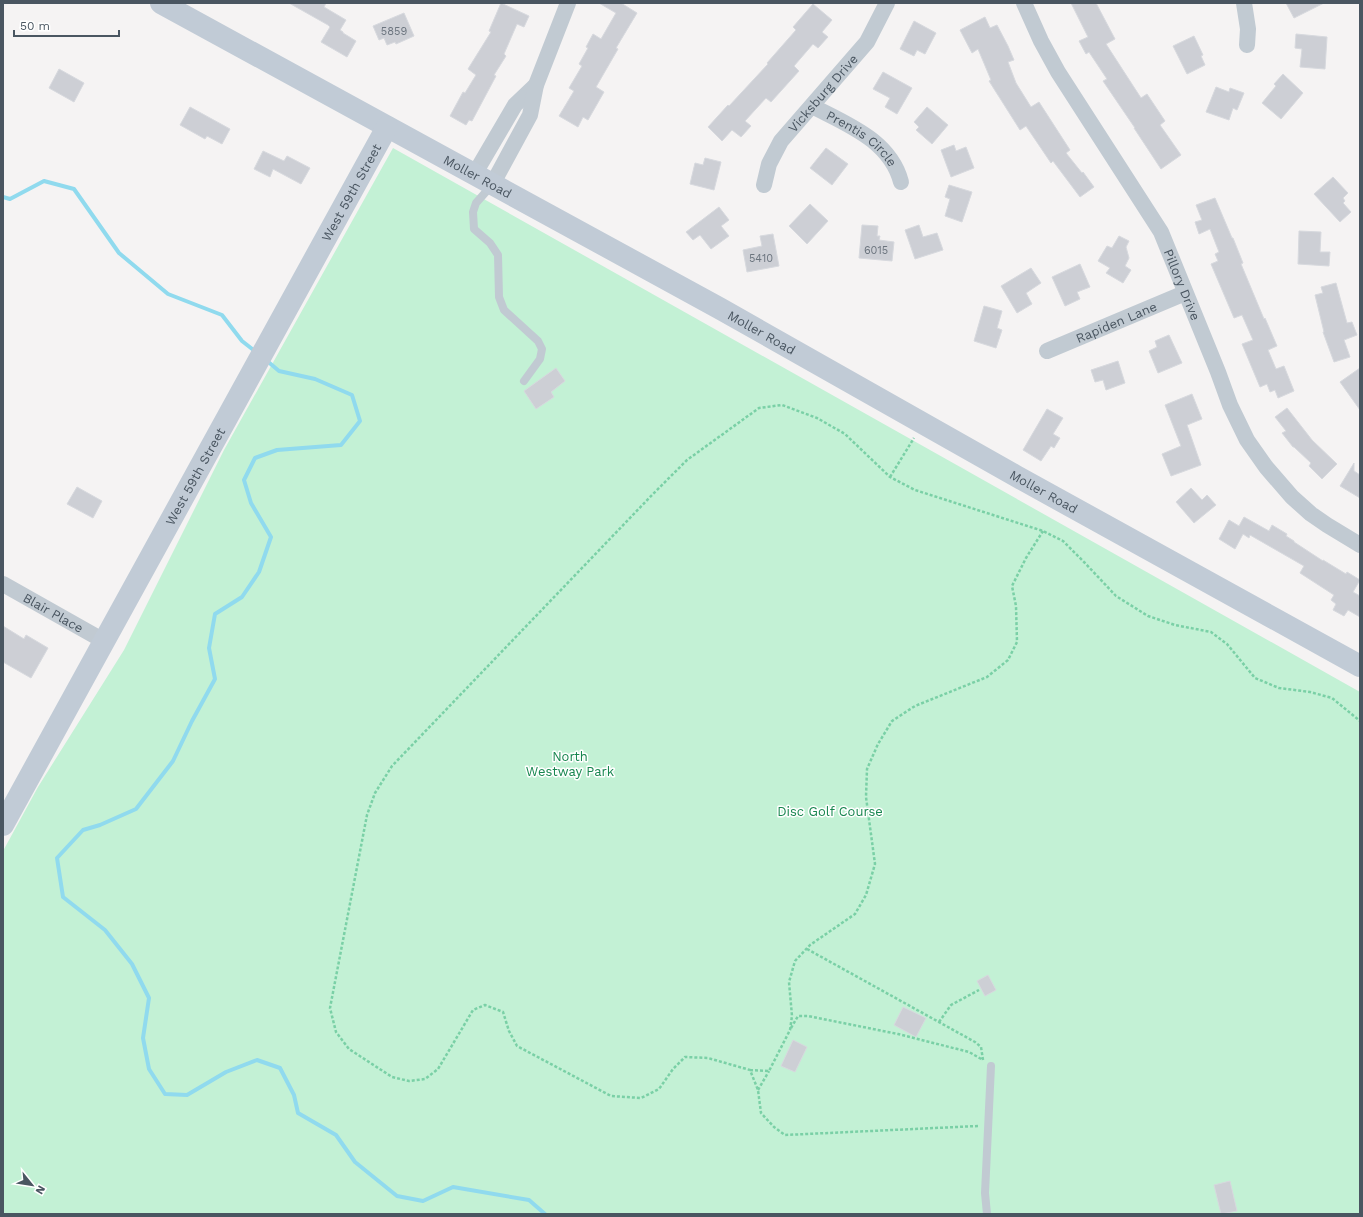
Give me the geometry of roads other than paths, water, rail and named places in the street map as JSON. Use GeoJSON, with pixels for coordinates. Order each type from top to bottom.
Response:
{"type":"FeatureCollection","features":[{"type":"Feature","properties":{"kind":"street","name":"Moller Road"},"geometry":{"type":"LineString","coordinates":[[161,3],[712,304],[923,424],[1360,666]]}},
{"type":"Feature","properties":{"kind":"street"},"geometry":{"type":"LineString","coordinates":[[483,180],[530,115],[536,85],[568,3]]}},
{"type":"Feature","properties":{"kind":"street","name":"Vicksburg Drive"},"geometry":{"type":"LineString","coordinates":[[764,185],[769,164],[781,141],[867,42],[887,3]]}},
{"type":"Feature","properties":{"kind":"street","name":"Pillory Drive"},"geometry":{"type":"LineString","coordinates":[[1024,3],[1058,72],[1161,232],[1235,417],[1254,451],[1274,477],[1302,505],[1327,525],[1360,545]]}},
{"type":"Feature","properties":{"kind":"street"},"geometry":{"type":"LineString","coordinates":[[1244,3],[1248,29],[1247,45]]}},
{"type":"Feature","properties":{"kind":"street"},"geometry":{"type":"LineString","coordinates":[[483,180],[515,105],[536,85]]}},
{"type":"Feature","properties":{"kind":"street","name":"Prentis Circle"},"geometry":{"type":"LineString","coordinates":[[812,106],[858,131],[873,141],[892,162],[901,182]]}},
{"type":"Feature","properties":{"kind":"street","name":"West 59th Street"},"geometry":{"type":"LineString","coordinates":[[3,825],[387,127]]}},
{"type":"Feature","properties":{"kind":"street","name":"Rapiden Lane"},"geometry":{"type":"LineString","coordinates":[[1047,350],[1185,293]]}},
{"type":"Feature","properties":{"kind":"street","name":"Blair Place"},"geometry":{"type":"LineString","coordinates":[[3,584],[104,640]]}},
{"type":"Feature","properties":{"kind":"lane"},"geometry":{"type":"LineString","coordinates":[[483,180],[472,212],[474,229],[490,244],[498,255],[499,297],[504,310],[538,341],[542,349],[540,359],[524,381]]}},
{"type":"Feature","properties":{"kind":"lane"},"geometry":{"type":"LineString","coordinates":[[987,1214],[985,1193],[991,1066]]}},
{"type":"Feature","properties":{"kind":"waterway"},"geometry":{"type":"LineString","coordinates":[[3,197],[10,199],[44,181],[74,189],[119,253],[168,294],[222,315],[242,341],[256,352]]}},
{"type":"Feature","properties":{"kind":"waterway"},"geometry":{"type":"LineString","coordinates":[[266,360],[279,371],[315,379],[352,395],[360,421],[341,445],[277,450],[255,458],[244,480],[251,503],[271,537],[259,572],[242,597],[215,614],[209,648],[215,679],[192,721],[173,761],[136,809],[100,825],[83,830],[57,858],[63,897],[105,930],[132,964],[149,998],[143,1038],[149,1069],[165,1094],[187,1095],[226,1072],[257,1060],[280,1068],[294,1095],[298,1113],[336,1135],[355,1162],[397,1196],[423,1201],[453,1187],[529,1200],[545,1214]]}},
{"type":"Feature","properties":{"kind":"park label","name":"North Westway Park"},"geometry":{"type":"Point","coordinates":[570,764]}},
{"type":"Feature","properties":{"kind":"park label","name":"Disc Golf Course"},"geometry":{"type":"Point","coordinates":[830,811]}}]}
